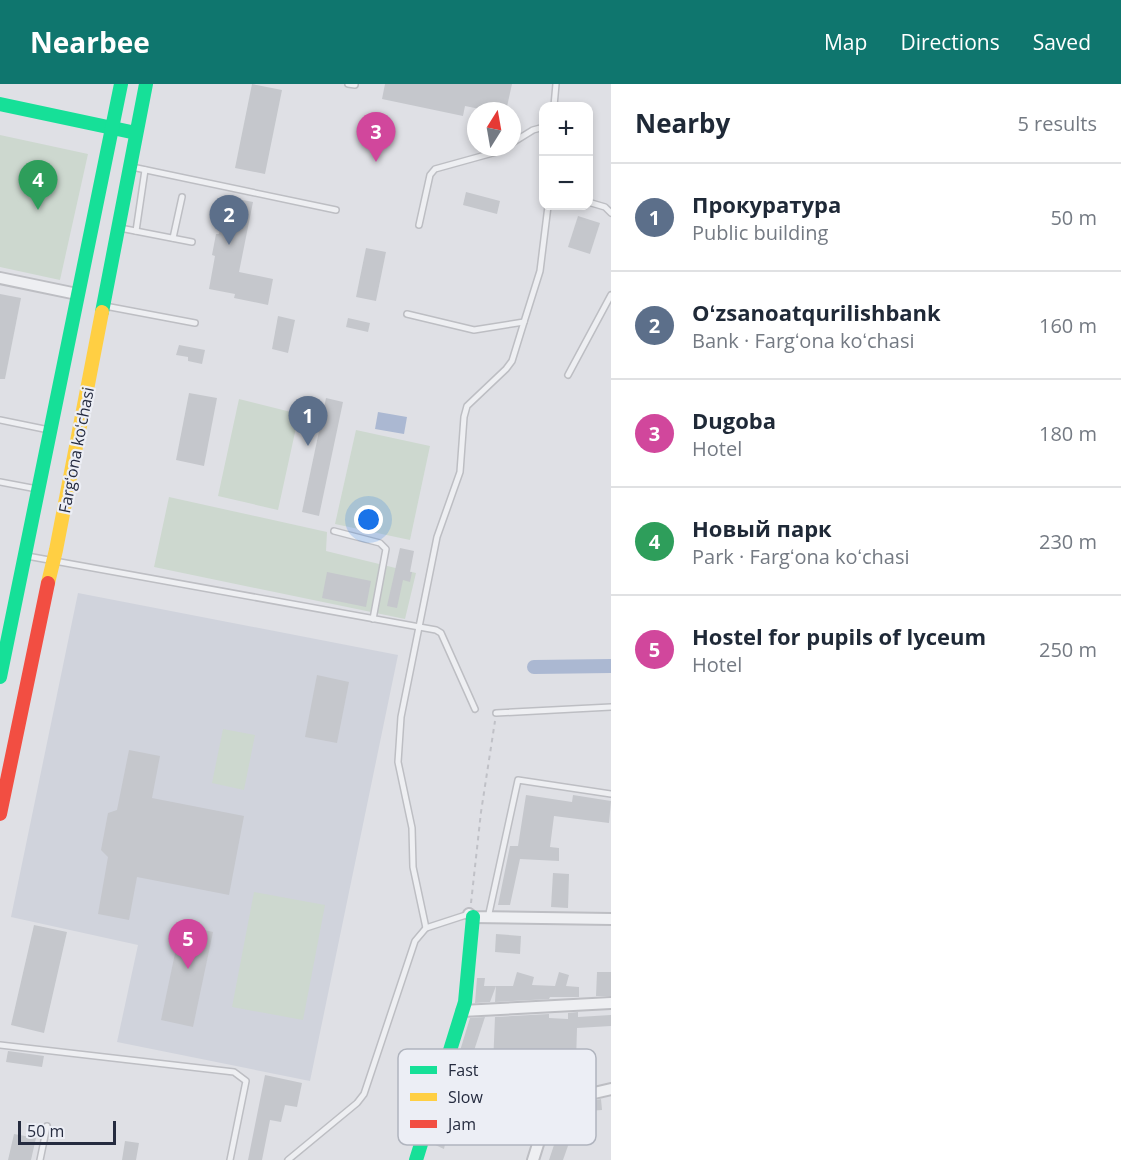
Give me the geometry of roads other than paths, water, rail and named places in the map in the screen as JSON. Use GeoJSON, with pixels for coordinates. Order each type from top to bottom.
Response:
{"type":"FeatureCollection","features":[{"type":"Feature","properties":{"kind":"main road","name":"Fargʻona koʻchasi"},"geometry":{"type":"LineString","coordinates":[[0,677],[121,84]]}},
{"type":"Feature","properties":{"kind":"main road","name":"Fargʻona koʻchasi"},"geometry":{"type":"LineString","coordinates":[[0,814],[56,550],[146,84]]}},
{"type":"Feature","properties":{"kind":"main road"},"geometry":{"type":"LineString","coordinates":[[0,104],[136,133]]}},
{"type":"Feature","properties":{"kind":"main road"},"geometry":{"type":"LineString","coordinates":[[450,1049],[465,1002],[471,916]]}},
{"type":"Feature","properties":{"kind":"main road"},"geometry":{"type":"LineString","coordinates":[[416,1160],[421,1145]]}},
{"type":"Feature","properties":{"kind":"street"},"geometry":{"type":"LineString","coordinates":[[0,278],[78,294]]}},
{"type":"Feature","properties":{"kind":"street"},"geometry":{"type":"LineString","coordinates":[[471,916],[611,919]]}},
{"type":"Feature","properties":{"kind":"street"},"geometry":{"type":"LineString","coordinates":[[462,1011],[611,1003]]}},
{"type":"Feature","properties":{"kind":"street"},"geometry":{"type":"LineString","coordinates":[[596,1092],[611,1089]]}},
{"type":"Feature","properties":{"kind":"street"},"geometry":{"type":"LineString","coordinates":[[532,1160],[537,1145]]}},
{"type":"Feature","properties":{"kind":"lane"},"geometry":{"type":"LineString","coordinates":[[554,102],[556,84]]}},
{"type":"Feature","properties":{"kind":"lane"},"geometry":{"type":"LineString","coordinates":[[521,137],[539,128]]}},
{"type":"Feature","properties":{"kind":"lane"},"geometry":{"type":"LineString","coordinates":[[419,225],[430,175],[435,169],[482,156]]}},
{"type":"Feature","properties":{"kind":"lane"},"geometry":{"type":"LineString","coordinates":[[130,167],[336,210]]}},
{"type":"Feature","properties":{"kind":"lane"},"geometry":{"type":"LineString","coordinates":[[136,231],[145,170]]}},
{"type":"Feature","properties":{"kind":"lane"},"geometry":{"type":"LineString","coordinates":[[173,238],[182,197]]}},
{"type":"Feature","properties":{"kind":"lane"},"geometry":{"type":"LineString","coordinates":[[593,203],[605,207],[611,213]]}},
{"type":"Feature","properties":{"kind":"lane"},"geometry":{"type":"LineString","coordinates":[[426,928],[413,867],[412,828],[398,762],[401,717],[437,537],[460,472],[464,417],[468,406],[512,361],[540,271],[548,210]]}},
{"type":"Feature","properties":{"kind":"lane"},"geometry":{"type":"LineString","coordinates":[[120,228],[192,242]]}},
{"type":"Feature","properties":{"kind":"lane"},"geometry":{"type":"LineString","coordinates":[[568,375],[611,295]]}},
{"type":"Feature","properties":{"kind":"lane"},"geometry":{"type":"LineString","coordinates":[[104,306],[195,323]]}},
{"type":"Feature","properties":{"kind":"lane"},"geometry":{"type":"LineString","coordinates":[[407,314],[474,330],[524,322]]}},
{"type":"Feature","properties":{"kind":"lane"},"geometry":{"type":"LineString","coordinates":[[0,420],[51,430]]}},
{"type":"Feature","properties":{"kind":"lane"},"geometry":{"type":"LineString","coordinates":[[0,482],[38,490]]}},
{"type":"Feature","properties":{"kind":"lane"},"geometry":{"type":"LineString","coordinates":[[334,531],[380,543],[386,549],[374,619]]}},
{"type":"Feature","properties":{"kind":"lane"},"geometry":{"type":"LineString","coordinates":[[25,555],[436,630],[441,633],[475,709]]}},
{"type":"Feature","properties":{"kind":"lane"},"geometry":{"type":"LineString","coordinates":[[496,713],[611,707]]}},
{"type":"Feature","properties":{"kind":"lane"},"geometry":{"type":"LineString","coordinates":[[488,918],[518,780],[611,794]]}},
{"type":"Feature","properties":{"kind":"lane"},"geometry":{"type":"LineString","coordinates":[[288,1160],[357,1103],[364,1094],[415,941],[426,928],[471,916]]}},
{"type":"Feature","properties":{"kind":"lane"},"geometry":{"type":"LineString","coordinates":[[0,1045],[234,1072],[246,1081],[230,1160]]}},
{"type":"Feature","properties":{"kind":"lane"},"geometry":{"type":"LineString","coordinates":[[40,1160],[47,1126]]}},
{"type":"Feature","properties":{"kind":"water"},"geometry":{"type":"Polygon","coordinates":[[[378,412],[407,417],[404,434],[375,429],[378,412]]]}},
{"type":"Feature","properties":{"kind":"waterway"},"geometry":{"type":"LineString","coordinates":[[534,667],[611,666]]}},
{"type":"Feature","properties":{"kind":"place","name":"Dugoba"},"geometry":{"type":"Point","coordinates":[376,162]}},
{"type":"Feature","properties":{"kind":"place","name":"Новый парк"},"geometry":{"type":"Point","coordinates":[38,210]}},
{"type":"Feature","properties":{"kind":"place","name":"Oʻzsanoatqurilishbank"},"geometry":{"type":"Point","coordinates":[229,245]}},
{"type":"Feature","properties":{"kind":"place","name":"Прокуратура"},"geometry":{"type":"Point","coordinates":[308,446]}},
{"type":"Feature","properties":{"kind":"place","name":"Hostel for pupils of lyceum"},"geometry":{"type":"Point","coordinates":[188,969]}}]}
